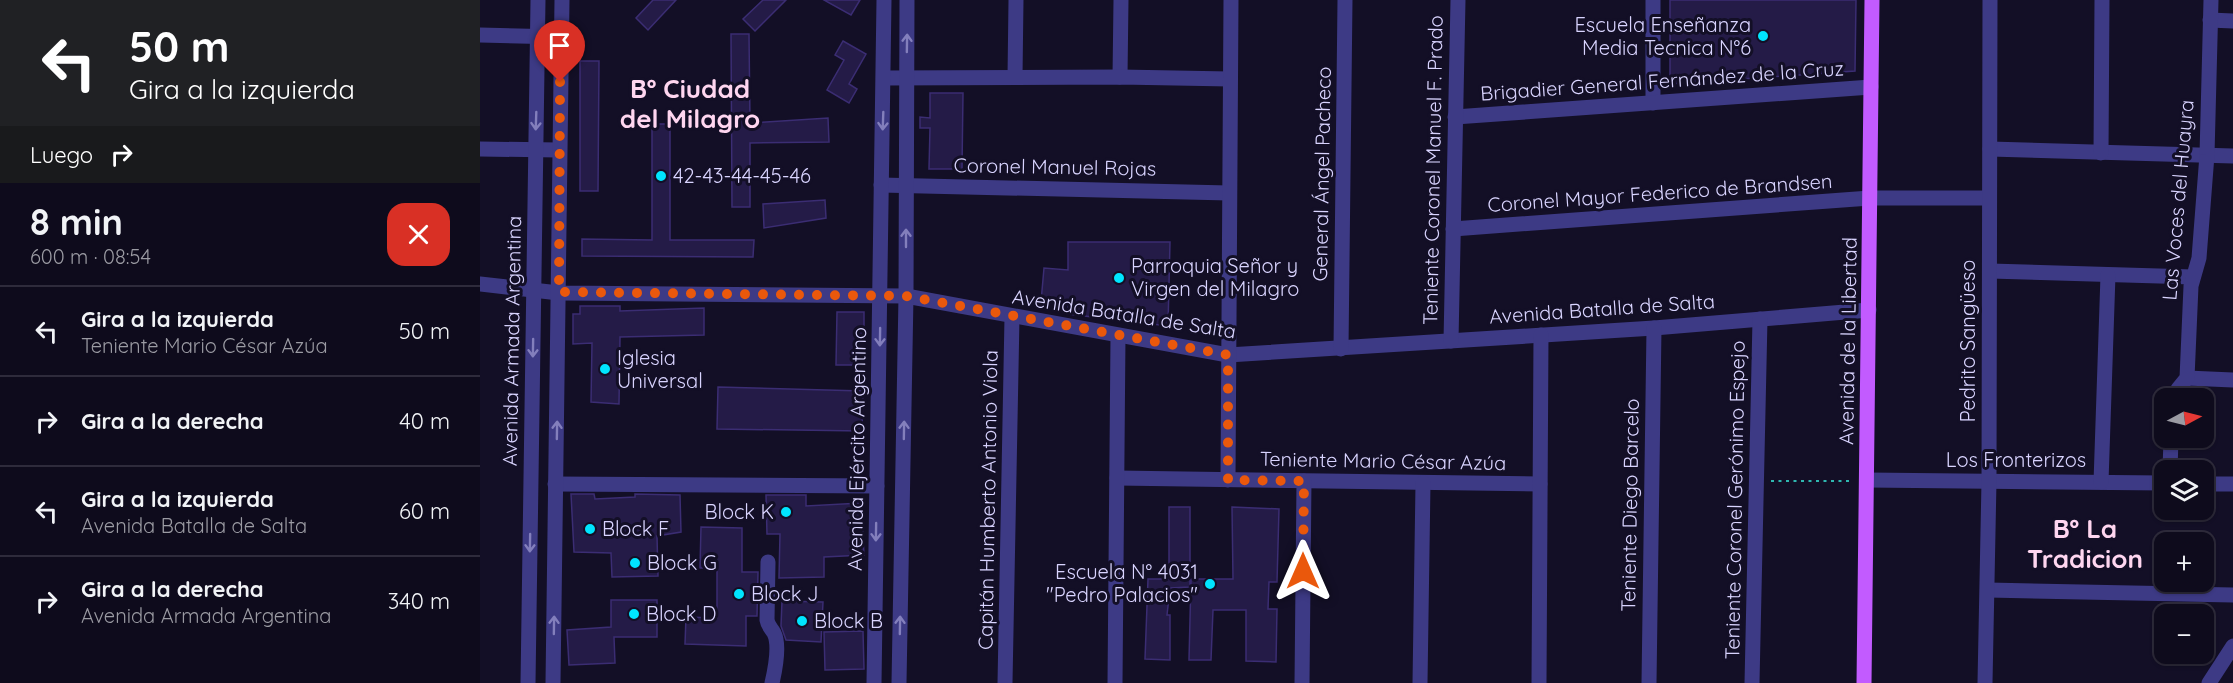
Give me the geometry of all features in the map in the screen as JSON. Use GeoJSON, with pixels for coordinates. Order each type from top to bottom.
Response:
{"type":"FeatureCollection","features":[{"type":"Feature","properties":{"kind":"main road","name":"Avenida de la Libertad"},"geometry":{"type":"LineString","coordinates":[[1864,683],[1872,0]]}},
{"type":"Feature","properties":{"kind":"street","name":"Avenida Armada Argentina"},"geometry":{"type":"LineString","coordinates":[[528,683],[538,0]]}},
{"type":"Feature","properties":{"kind":"street"},"geometry":{"type":"LineString","coordinates":[[553,683],[562,0]]}},
{"type":"Feature","properties":{"kind":"street","name":"Avenida Ejército Argentino"},"geometry":{"type":"LineString","coordinates":[[874,683],[884,0]]}},
{"type":"Feature","properties":{"kind":"street"},"geometry":{"type":"LineString","coordinates":[[899,683],[906,296],[907,0]]}},
{"type":"Feature","properties":{"kind":"street"},"geometry":{"type":"LineString","coordinates":[[1015,77],[1016,0]]}},
{"type":"Feature","properties":{"kind":"street"},"geometry":{"type":"LineString","coordinates":[[1120,77],[1121,0]]}},
{"type":"Feature","properties":{"kind":"street"},"geometry":{"type":"LineString","coordinates":[[1228,480],[1231,0]]}},
{"type":"Feature","properties":{"kind":"street","name":"General Ángel Pacheco"},"geometry":{"type":"LineString","coordinates":[[1341,349],[1345,0]]}},
{"type":"Feature","properties":{"kind":"street","name":"Teniente Coronel Manuel F. Prado"},"geometry":{"type":"LineString","coordinates":[[1451,341],[1458,0]]}},
{"type":"Feature","properties":{"kind":"street"},"geometry":{"type":"LineString","coordinates":[[1653,0],[1653,103]]}},
{"type":"Feature","properties":{"kind":"street","name":"Pedrito Sangüeso"},"geometry":{"type":"LineString","coordinates":[[1985,683],[1989,481],[1990,0]]}},
{"type":"Feature","properties":{"kind":"street"},"geometry":{"type":"LineString","coordinates":[[2101,153],[2102,0]]}},
{"type":"Feature","properties":{"kind":"street","name":"Las Voces del Huayra"},"geometry":{"type":"LineString","coordinates":[[2178,388],[2187,378],[2193,277],[2199,258],[2207,155],[2211,0]]}},
{"type":"Feature","properties":{"kind":"street"},"geometry":{"type":"LineString","coordinates":[[2210,20],[2233,21]]}},
{"type":"Feature","properties":{"kind":"street"},"geometry":{"type":"LineString","coordinates":[[480,35],[561,37]]}},
{"type":"Feature","properties":{"kind":"street"},"geometry":{"type":"LineString","coordinates":[[884,78],[1230,79]]}},
{"type":"Feature","properties":{"kind":"street","name":"Brigadier General Fernández de la Cruz"},"geometry":{"type":"LineString","coordinates":[[1455,117],[1871,87]]}},
{"type":"Feature","properties":{"kind":"street"},"geometry":{"type":"LineString","coordinates":[[480,149],[559,150]]}},
{"type":"Feature","properties":{"kind":"street"},"geometry":{"type":"LineString","coordinates":[[1990,149],[2233,156]]}},
{"type":"Feature","properties":{"kind":"street","name":"Coronel Manuel Rojas"},"geometry":{"type":"LineString","coordinates":[[881,185],[1229,193]]}},
{"type":"Feature","properties":{"kind":"street","name":"Coronel Mayor Federico de Brandsen"},"geometry":{"type":"LineString","coordinates":[[1453,229],[1870,198],[1989,198]]}},
{"type":"Feature","properties":{"kind":"street"},"geometry":{"type":"LineString","coordinates":[[1990,271],[2193,277]]}},
{"type":"Feature","properties":{"kind":"street"},"geometry":{"type":"LineString","coordinates":[[2101,482],[2108,275]]}},
{"type":"Feature","properties":{"kind":"street","name":"Avenida Batalla de Salta"},"geometry":{"type":"LineString","coordinates":[[480,284],[559,292],[906,296],[1228,355],[1654,328],[1869,310]]}},
{"type":"Feature","properties":{"kind":"street","name":"Capitán Humberto Antonio Viola"},"geometry":{"type":"LineString","coordinates":[[1005,683],[1012,317]]}},
{"type":"Feature","properties":{"kind":"street","name":"Teniente Coronel Gerónimo Espejo"},"geometry":{"type":"LineString","coordinates":[[1752,683],[1760,319]]}},
{"type":"Feature","properties":{"kind":"street","name":"Teniente Diego Barcelo"},"geometry":{"type":"LineString","coordinates":[[1649,683],[1654,328]]}},
{"type":"Feature","properties":{"kind":"street"},"geometry":{"type":"LineString","coordinates":[[1539,683],[1541,335]]}},
{"type":"Feature","properties":{"kind":"street"},"geometry":{"type":"LineString","coordinates":[[1115,683],[1118,336]]}},
{"type":"Feature","properties":{"kind":"street"},"geometry":{"type":"LineString","coordinates":[[2187,378],[2233,380]]}},
{"type":"Feature","properties":{"kind":"street","name":"Teniente Mario César Azúa"},"geometry":{"type":"LineString","coordinates":[[1117,478],[1540,484]]}},
{"type":"Feature","properties":{"kind":"street","name":"Los Fronterizos"},"geometry":{"type":"LineString","coordinates":[[1867,480],[2154,483]]}},
{"type":"Feature","properties":{"kind":"street"},"geometry":{"type":"LineString","coordinates":[[1302,683],[1304,481]]}},
{"type":"Feature","properties":{"kind":"street"},"geometry":{"type":"LineString","coordinates":[[1420,683],[1423,483]]}},
{"type":"Feature","properties":{"kind":"street"},"geometry":{"type":"LineString","coordinates":[[555,484],[877,486]]}},
{"type":"Feature","properties":{"kind":"street"},"geometry":{"type":"LineString","coordinates":[[2214,484],[2233,484]]}},
{"type":"Feature","properties":{"kind":"street"},"geometry":{"type":"LineString","coordinates":[[768,562],[767,620],[768,627],[775,635],[776,666],[772,683]]}},
{"type":"Feature","properties":{"kind":"street"},"geometry":{"type":"LineString","coordinates":[[1988,590],[2233,595]]}},
{"type":"Feature","properties":{"kind":"street"},"geometry":{"type":"LineString","coordinates":[[2210,683],[2233,646]]}},
{"type":"Feature","properties":{"kind":"path"},"geometry":{"type":"LineString","coordinates":[[1756,481],[1867,480]]}},
{"type":"Feature","properties":{"kind":"building"},"geometry":{"type":"Polygon","coordinates":[[[653,0],[676,0],[648,30],[636,18],[653,0]]]}},
{"type":"Feature","properties":{"kind":"building"},"geometry":{"type":"Polygon","coordinates":[[[763,0],[786,0],[755,31],[743,19],[763,0]]]}},
{"type":"Feature","properties":{"kind":"building"},"geometry":{"type":"Polygon","coordinates":[[[824,0],[860,0],[851,15],[824,0]]]}},
{"type":"Feature","properties":{"kind":"building","name":"Escuela Enseñanza Media Tecnica N°6"},"geometry":{"type":"Polygon","coordinates":[[[1670,0],[1856,0],[1855,71],[1670,84],[1670,0]]]}},
{"type":"Feature","properties":{"kind":"building"},"geometry":{"type":"Polygon","coordinates":[[[731,34],[749,34],[750,123],[828,118],[829,142],[750,143],[750,207],[732,207],[731,34]]]}},
{"type":"Feature","properties":{"kind":"building"},"geometry":{"type":"Polygon","coordinates":[[[843,41],[866,54],[849,84],[857,89],[849,103],[827,90],[844,60],[835,55],[843,41]]]}},
{"type":"Feature","properties":{"kind":"building"},"geometry":{"type":"Polygon","coordinates":[[[580,61],[599,61],[598,191],[580,191],[580,61]]]}},
{"type":"Feature","properties":{"kind":"building"},"geometry":{"type":"Polygon","coordinates":[[[930,93],[963,93],[962,169],[929,169],[930,128],[920,128],[920,117],[930,118],[930,93]]]}},
{"type":"Feature","properties":{"kind":"building"},"geometry":{"type":"Polygon","coordinates":[[[652,124],[670,124],[670,240],[754,240],[753,257],[582,256],[582,239],[652,240],[652,124]]]}},
{"type":"Feature","properties":{"kind":"building"},"geometry":{"type":"Polygon","coordinates":[[[825,200],[826,218],[764,228],[763,204],[825,200]]]}},
{"type":"Feature","properties":{"kind":"building","name":"Parroquia Señor y Virgen del Milagro"},"geometry":{"type":"Polygon","coordinates":[[[1068,242],[1170,242],[1168,326],[1068,314],[1068,304],[1041,302],[1044,268],[1068,270],[1068,242]]]}},
{"type":"Feature","properties":{"kind":"building"},"geometry":{"type":"Polygon","coordinates":[[[580,306],[620,306],[620,311],[704,308],[704,335],[620,337],[619,404],[591,402],[592,343],[573,344],[573,314],[580,314],[580,306]]]}},
{"type":"Feature","properties":{"kind":"building"},"geometry":{"type":"Polygon","coordinates":[[[837,312],[864,312],[864,365],[836,365],[837,312]]]}},
{"type":"Feature","properties":{"kind":"building"},"geometry":{"type":"Polygon","coordinates":[[[718,387],[863,391],[862,431],[717,429],[718,387]]]}},
{"type":"Feature","properties":{"kind":"building"},"geometry":{"type":"Polygon","coordinates":[[[571,494],[594,494],[595,499],[635,497],[635,494],[680,495],[681,532],[657,536],[658,576],[612,577],[611,553],[574,552],[571,494]]]}},
{"type":"Feature","properties":{"kind":"building"},"geometry":{"type":"Polygon","coordinates":[[[766,495],[806,495],[806,506],[861,503],[864,555],[824,557],[824,577],[779,578],[780,534],[767,534],[766,495]]]}},
{"type":"Feature","properties":{"kind":"building"},"geometry":{"type":"Polygon","coordinates":[[[1169,507],[1190,507],[1190,587],[1170,588],[1167,615],[1170,615],[1170,660],[1145,659],[1148,579],[1169,579],[1169,507]]]}},
{"type":"Feature","properties":{"kind":"building"},"geometry":{"type":"Polygon","coordinates":[[[1232,507],[1279,509],[1277,582],[1269,582],[1268,609],[1277,609],[1276,662],[1246,661],[1246,610],[1213,610],[1211,660],[1189,660],[1191,579],[1233,579],[1232,507]]]}},
{"type":"Feature","properties":{"kind":"building"},"geometry":{"type":"Polygon","coordinates":[[[701,527],[742,528],[742,572],[758,572],[757,616],[746,616],[746,646],[685,644],[686,617],[717,618],[717,568],[700,568],[701,527]]]}},
{"type":"Feature","properties":{"kind":"building"},"geometry":{"type":"Polygon","coordinates":[[[611,600],[657,600],[657,637],[614,637],[615,663],[569,665],[567,630],[611,627],[611,600]]]}},
{"type":"Feature","properties":{"kind":"building","name":"Block B"},"geometry":{"type":"Polygon","coordinates":[[[782,601],[823,602],[821,642],[786,640],[781,626],[782,601]]]}},
{"type":"Feature","properties":{"kind":"building"},"geometry":{"type":"Polygon","coordinates":[[[863,631],[864,669],[825,670],[824,632],[863,631]]]}},
{"type":"Feature","properties":{"kind":"place","name":"Escuela Enseñanza Media Tecnica N°6"},"geometry":{"type":"Point","coordinates":[1763,36]}},
{"type":"Feature","properties":{"kind":"place","name":"42-43-44-45-46"},"geometry":{"type":"Point","coordinates":[661,176]}},
{"type":"Feature","properties":{"kind":"place","name":"Parroquia Señor y Virgen del Milagro"},"geometry":{"type":"Point","coordinates":[1119,278]}},
{"type":"Feature","properties":{"kind":"place","name":"Iglesia Universal"},"geometry":{"type":"Point","coordinates":[605,369]}},
{"type":"Feature","properties":{"kind":"place","name":"Block K"},"geometry":{"type":"Point","coordinates":[786,512]}},
{"type":"Feature","properties":{"kind":"place","name":"Block F"},"geometry":{"type":"Point","coordinates":[590,529]}},
{"type":"Feature","properties":{"kind":"place","name":"Block G"},"geometry":{"type":"Point","coordinates":[635,563]}},
{"type":"Feature","properties":{"kind":"place","name":"Escuela N° 4031 \"Pedro Palacios\""},"geometry":{"type":"Point","coordinates":[1210,584]}},
{"type":"Feature","properties":{"kind":"place","name":"Block J"},"geometry":{"type":"Point","coordinates":[739,594]}},
{"type":"Feature","properties":{"kind":"place","name":"Block D"},"geometry":{"type":"Point","coordinates":[634,614]}},
{"type":"Feature","properties":{"kind":"place","name":"Block B"},"geometry":{"type":"Point","coordinates":[802,621]}},
{"type":"Feature","properties":{"kind":"district","name":"Bº Ciudad del Milagro"},"geometry":{"type":"Point","coordinates":[690,104]}},
{"type":"Feature","properties":{"kind":"district","name":"Bº La Tradicion"},"geometry":{"type":"Point","coordinates":[2085,544]}},
{"type":"Feature","properties":{"kind":"route"},"geometry":{"type":"LineString","coordinates":[[560,82],[559,292],[906,296],[1228,355],[1228,480],[1304,481],[1303,571]]}}]}
